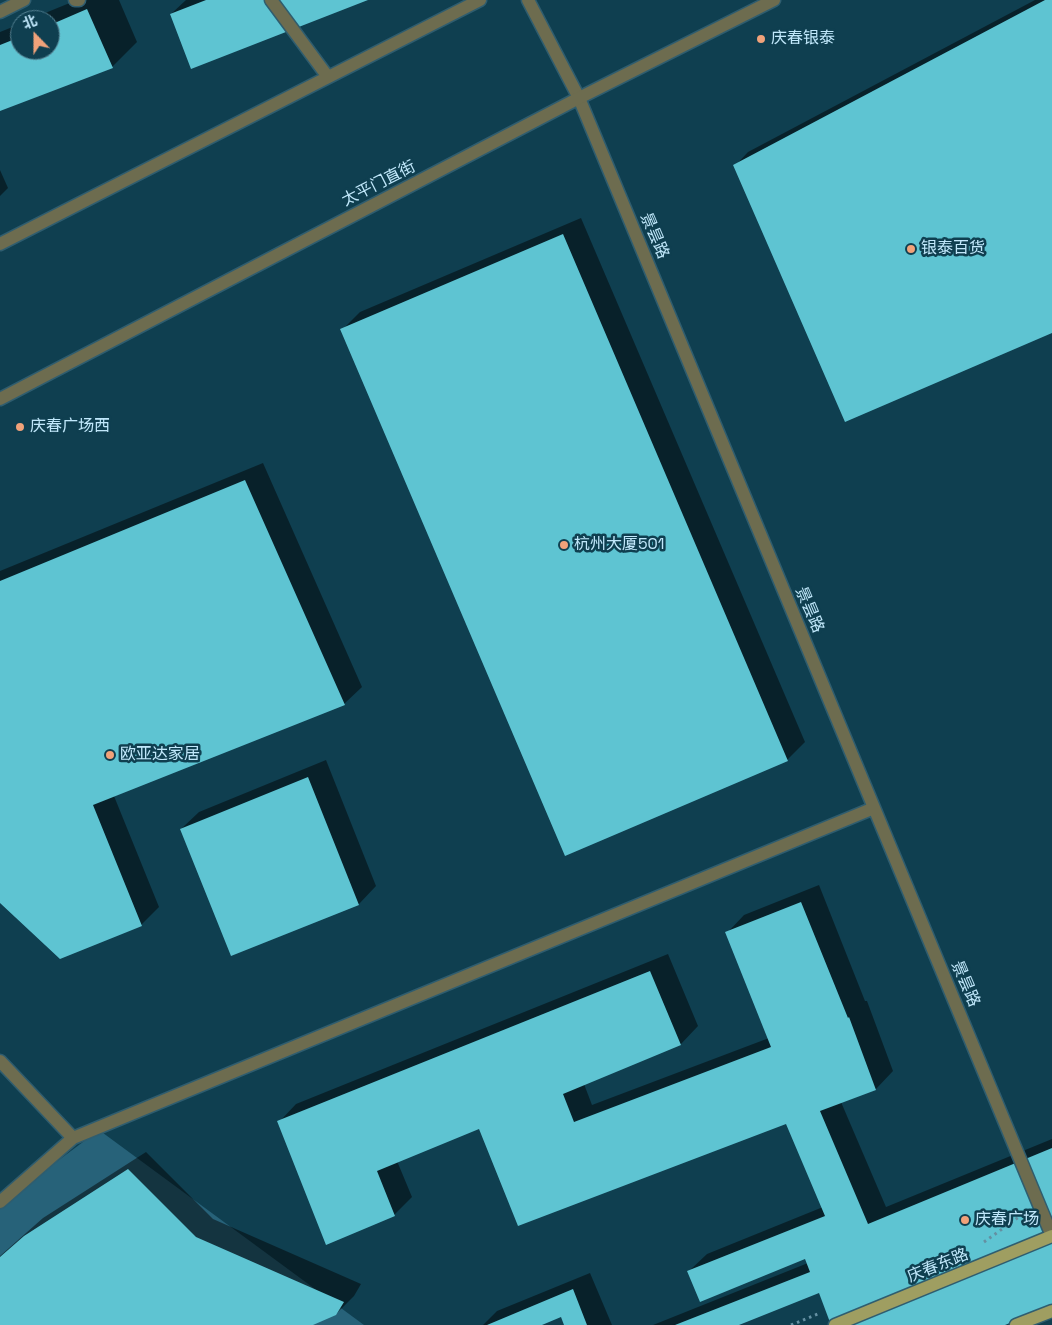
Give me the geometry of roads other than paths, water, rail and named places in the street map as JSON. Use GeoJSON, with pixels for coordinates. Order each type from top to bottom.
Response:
{"type":"FeatureCollection","features":[{"type":"Feature","properties":{"kind":"main road","name":"庆春东路"},"geometry":{"type":"LineString","coordinates":[[835,1325],[1052,1236]]}},
{"type":"Feature","properties":{"kind":"main road"},"geometry":{"type":"LineString","coordinates":[[1016,1325],[1052,1311]]}},
{"type":"Feature","properties":{"kind":"street"},"geometry":{"type":"LineString","coordinates":[[0,12],[24,0]]}},
{"type":"Feature","properties":{"kind":"street"},"geometry":{"type":"LineString","coordinates":[[271,0],[328,77]]}},
{"type":"Feature","properties":{"kind":"street"},"geometry":{"type":"LineString","coordinates":[[0,244],[480,0]]}},
{"type":"Feature","properties":{"kind":"street","name":"景昙路"},"geometry":{"type":"LineString","coordinates":[[528,0],[579,98],[1052,1236]]}},
{"type":"Feature","properties":{"kind":"street","name":"太平门直街"},"geometry":{"type":"LineString","coordinates":[[0,399],[579,98],[774,0]]}},
{"type":"Feature","properties":{"kind":"street"},"geometry":{"type":"LineString","coordinates":[[0,1202],[73,1138],[874,808]]}},
{"type":"Feature","properties":{"kind":"street"},"geometry":{"type":"LineString","coordinates":[[0,1061],[73,1138]]}},
{"type":"Feature","properties":{"kind":"place","name":"庆春银泰"},"geometry":{"type":"Point","coordinates":[761,39]}},
{"type":"Feature","properties":{"kind":"place","name":"银泰百货"},"geometry":{"type":"Point","coordinates":[911,249]}},
{"type":"Feature","properties":{"kind":"place","name":"庆春广场西"},"geometry":{"type":"Point","coordinates":[20,427]}},
{"type":"Feature","properties":{"kind":"place","name":"杭州大厦501"},"geometry":{"type":"Point","coordinates":[564,545]}},
{"type":"Feature","properties":{"kind":"place","name":"欧亚达家居"},"geometry":{"type":"Point","coordinates":[110,755]}},
{"type":"Feature","properties":{"kind":"place","name":"庆春广场"},"geometry":{"type":"Point","coordinates":[965,1220]}}]}
